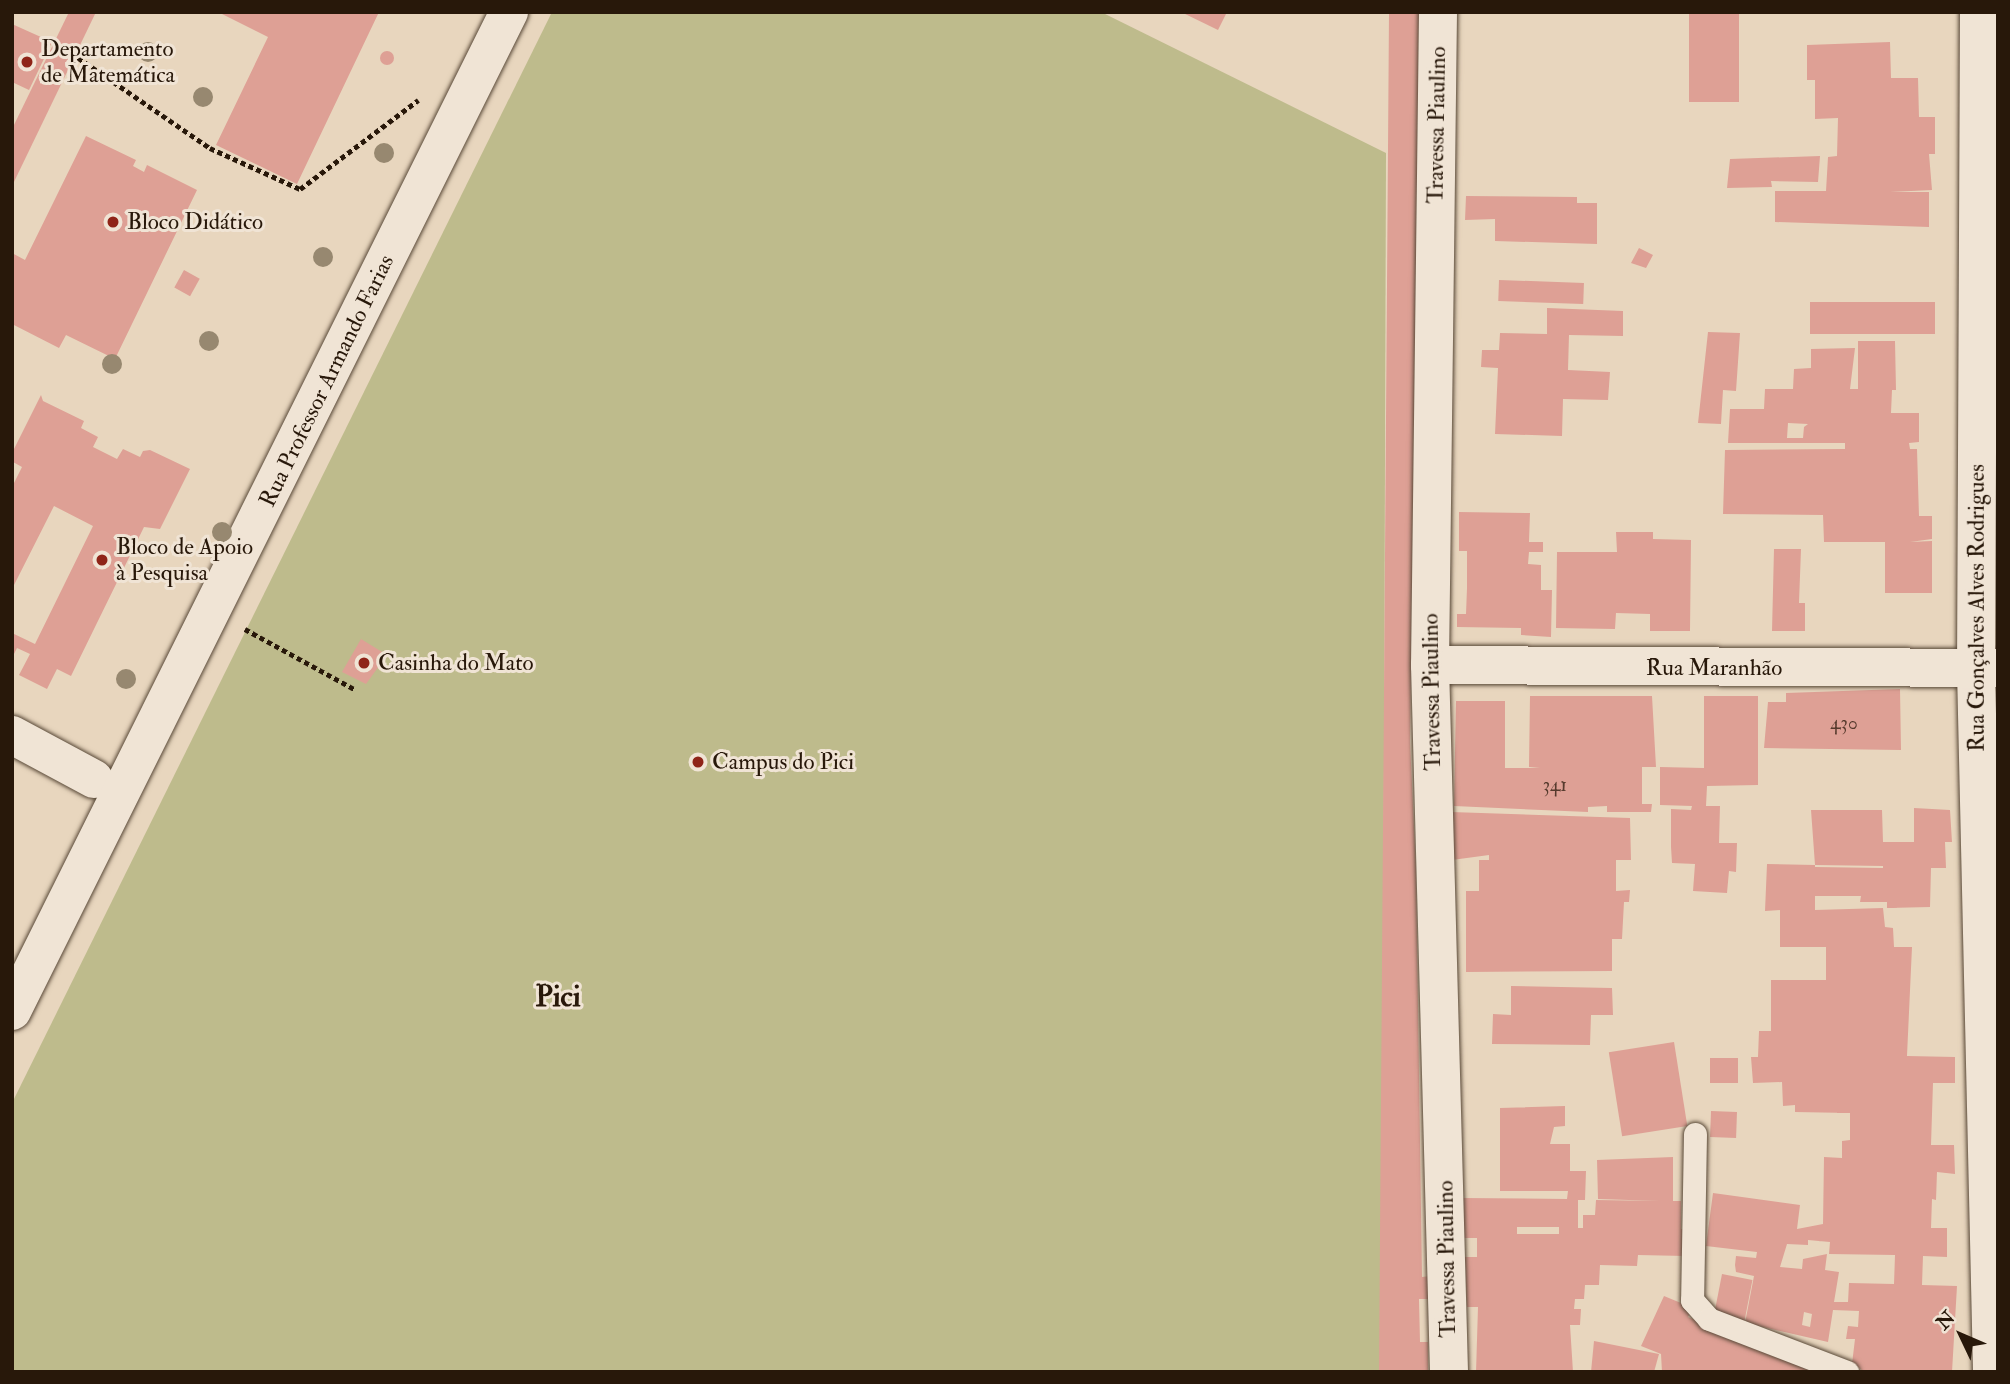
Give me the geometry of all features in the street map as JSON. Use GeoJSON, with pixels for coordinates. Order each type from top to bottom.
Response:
{"type":"FeatureCollection","features":[{"type":"Feature","properties":{"kind":"street","name":"Rua Professor Armando Farias"},"geometry":{"type":"LineString","coordinates":[[12,1011],[214,612],[509,12]]}},
{"type":"Feature","properties":{"kind":"street","name":"Travessa Piaulino"},"geometry":{"type":"LineString","coordinates":[[1438,12],[1430,665],[1449,1372]]}},
{"type":"Feature","properties":{"kind":"street","name":"Rua Gonçalves Alves Rodrigues"},"geometry":{"type":"LineString","coordinates":[[1979,12],[1988,113],[1987,669],[1992,1372]]}},
{"type":"Feature","properties":{"kind":"street","name":"Rua Maranhão"},"geometry":{"type":"LineString","coordinates":[[1430,665],[1987,669]]}},
{"type":"Feature","properties":{"kind":"street"},"geometry":{"type":"LineString","coordinates":[[12,735],[94,779]]}},
{"type":"Feature","properties":{"kind":"lane"},"geometry":{"type":"LineString","coordinates":[[1695,1134],[1692,1300],[1709,1319],[1847,1372]]}},
{"type":"Feature","properties":{"kind":"path"},"geometry":{"type":"LineString","coordinates":[[64,48],[211,148],[300,189],[428,93]]}},
{"type":"Feature","properties":{"kind":"path"},"geometry":{"type":"LineString","coordinates":[[214,612],[356,691]]}},
{"type":"Feature","properties":{"kind":"shaded area","name":"Campus do Pici"},"geometry":{"type":"Polygon","coordinates":[[[552,12],[1101,12],[1386,153],[1382,1372],[12,1372],[12,1103],[552,12]]]}},
{"type":"Feature","properties":{"kind":"building"},"geometry":{"type":"Polygon","coordinates":[[[69,12],[96,12],[12,186],[12,129],[69,12]]]}},
{"type":"Feature","properties":{"kind":"building"},"geometry":{"type":"Polygon","coordinates":[[[218,12],[379,12],[297,184],[216,145],[268,37],[218,12]]]}},
{"type":"Feature","properties":{"kind":"building"},"geometry":{"type":"Polygon","coordinates":[[[1181,12],[1227,12],[1218,30],[1181,12]]]}},
{"type":"Feature","properties":{"kind":"building"},"geometry":{"type":"Polygon","coordinates":[[[1389,12],[1419,12],[1410,742],[1416,870],[1422,1277],[1431,1276],[1431,1299],[1419,1299],[1420,1342],[1428,1342],[1428,1372],[1379,1372],[1389,12]]]}},
{"type":"Feature","properties":{"kind":"building"},"geometry":{"type":"Polygon","coordinates":[[[1689,12],[1739,12],[1739,102],[1689,102],[1689,12]]]}},
{"type":"Feature","properties":{"kind":"building","name":"Departamento de Matemática"},"geometry":{"type":"Polygon","coordinates":[[[12,24],[52,42],[29,90],[12,82],[12,24]]]}},
{"type":"Feature","properties":{"kind":"building"},"geometry":{"type":"Polygon","coordinates":[[[1890,42],[1891,78],[1918,78],[1919,117],[1935,117],[1935,154],[1929,154],[1932,190],[1890,192],[1929,192],[1929,227],[1775,222],[1775,191],[1826,191],[1828,157],[1837,156],[1838,118],[1815,119],[1815,80],[1807,80],[1807,45],[1890,42]]]}},
{"type":"Feature","properties":{"kind":"building"},"geometry":{"type":"Polygon","coordinates":[[[387,51],[392,53],[392,63],[387,65],[382,63],[380,58],[382,53],[387,51]]]}},
{"type":"Feature","properties":{"kind":"building","name":"Bloco Didático"},"geometry":{"type":"Polygon","coordinates":[[[86,136],[136,160],[133,166],[144,172],[147,165],[197,190],[115,359],[66,335],[59,348],[12,324],[12,253],[25,260],[86,136]]]}},
{"type":"Feature","properties":{"kind":"building"},"geometry":{"type":"Polygon","coordinates":[[[1820,156],[1818,182],[1771,181],[1772,187],[1727,188],[1730,159],[1820,156]]]}},
{"type":"Feature","properties":{"kind":"building"},"geometry":{"type":"Polygon","coordinates":[[[1466,196],[1577,197],[1577,203],[1597,203],[1597,244],[1495,241],[1495,219],[1465,220],[1466,196]]]}},
{"type":"Feature","properties":{"kind":"building"},"geometry":{"type":"Polygon","coordinates":[[[1639,248],[1653,255],[1646,268],[1631,263],[1639,248]]]}},
{"type":"Feature","properties":{"kind":"building"},"geometry":{"type":"Polygon","coordinates":[[[184,270],[200,279],[190,296],[174,287],[184,270]]]}},
{"type":"Feature","properties":{"kind":"building"},"geometry":{"type":"Polygon","coordinates":[[[1499,280],[1584,283],[1583,304],[1498,301],[1499,280]]]}},
{"type":"Feature","properties":{"kind":"building"},"geometry":{"type":"Polygon","coordinates":[[[1810,302],[1935,302],[1935,334],[1810,334],[1810,302]]]}},
{"type":"Feature","properties":{"kind":"building"},"geometry":{"type":"Polygon","coordinates":[[[1547,308],[1623,311],[1623,336],[1569,335],[1568,370],[1610,372],[1608,400],[1563,399],[1562,436],[1495,434],[1498,368],[1481,367],[1482,350],[1499,350],[1500,333],[1547,334],[1547,308]]]}},
{"type":"Feature","properties":{"kind":"building"},"geometry":{"type":"Polygon","coordinates":[[[1708,332],[1740,333],[1736,391],[1723,390],[1721,424],[1698,423],[1708,332]]]}},
{"type":"Feature","properties":{"kind":"building"},"geometry":{"type":"Polygon","coordinates":[[[1858,341],[1895,341],[1896,390],[1892,390],[1891,413],[1919,413],[1919,442],[1909,443],[1910,449],[1917,449],[1919,516],[1932,516],[1932,539],[1910,542],[1932,541],[1932,593],[1885,593],[1885,542],[1824,542],[1823,515],[1723,514],[1725,450],[1845,449],[1845,443],[1728,443],[1730,409],[1764,409],[1765,389],[1793,389],[1794,369],[1811,368],[1811,349],[1855,348],[1850,389],[1858,389],[1858,341]],[[1788,423],[1787,438],[1803,438],[1804,427],[1808,424],[1788,423]]]}},
{"type":"Feature","properties":{"kind":"building","name":"Bloco de Apoio à Pesquisa"},"geometry":{"type":"Polygon","coordinates":[[[41,395],[43,401],[84,421],[81,428],[98,437],[93,447],[117,459],[123,449],[140,457],[143,451],[150,450],[190,469],[160,529],[144,527],[71,676],[57,669],[47,689],[19,675],[30,654],[17,648],[12,658],[12,633],[35,644],[93,526],[54,506],[12,589],[12,487],[22,467],[13,462],[12,453],[41,395]]]}},
{"type":"Feature","properties":{"kind":"building"},"geometry":{"type":"Polygon","coordinates":[[[1459,512],[1530,513],[1529,542],[1543,542],[1543,552],[1529,552],[1528,564],[1541,565],[1541,590],[1552,590],[1551,637],[1521,635],[1521,628],[1457,627],[1457,614],[1466,614],[1467,588],[1467,551],[1459,551],[1459,512]]]}},
{"type":"Feature","properties":{"kind":"building"},"geometry":{"type":"Polygon","coordinates":[[[1616,532],[1653,532],[1653,539],[1691,540],[1690,631],[1650,631],[1650,614],[1616,613],[1615,629],[1556,628],[1557,552],[1617,552],[1616,532]]]}},
{"type":"Feature","properties":{"kind":"building"},"geometry":{"type":"Polygon","coordinates":[[[1774,549],[1801,549],[1799,603],[1805,603],[1805,631],[1772,631],[1774,549]]]}},
{"type":"Feature","properties":{"kind":"building","name":"Casinha do Mato"},"geometry":{"type":"Polygon","coordinates":[[[361,639],[387,655],[366,684],[342,672],[361,639]]]}},
{"type":"Feature","properties":{"kind":"building"},"geometry":{"type":"Polygon","coordinates":[[[1900,689],[1901,750],[1764,748],[1768,702],[1786,702],[1786,693],[1900,689]]]}},
{"type":"Feature","properties":{"kind":"building"},"geometry":{"type":"Polygon","coordinates":[[[1530,696],[1652,696],[1656,767],[1642,767],[1642,804],[1652,804],[1651,812],[1607,812],[1607,806],[1588,807],[1588,812],[1454,806],[1456,701],[1505,701],[1505,768],[1540,768],[1529,767],[1530,696]]]}},
{"type":"Feature","properties":{"kind":"building"},"geometry":{"type":"Polygon","coordinates":[[[1704,696],[1758,696],[1758,785],[1707,786],[1706,806],[1720,806],[1719,843],[1737,843],[1736,872],[1729,871],[1727,893],[1693,891],[1695,864],[1672,863],[1671,847],[1671,809],[1691,810],[1692,806],[1660,805],[1660,767],[1704,768],[1704,696]]]}},
{"type":"Feature","properties":{"kind":"building"},"geometry":{"type":"Polygon","coordinates":[[[1914,808],[1950,810],[1952,842],[1945,842],[1946,868],[1931,868],[1930,907],[1887,908],[1887,902],[1860,902],[1861,896],[1815,896],[1815,910],[1883,908],[1885,927],[1893,928],[1894,947],[1912,947],[1907,1056],[1955,1057],[1955,1083],[1933,1083],[1931,1145],[1954,1145],[1955,1174],[1937,1172],[1936,1200],[1932,1199],[1931,1228],[1947,1228],[1947,1257],[1923,1256],[1922,1285],[1957,1286],[1952,1372],[1865,1372],[1852,1364],[1855,1339],[1846,1339],[1848,1326],[1858,1327],[1859,1311],[1833,1310],[1828,1342],[1745,1323],[1754,1276],[1736,1272],[1736,1256],[1756,1258],[1757,1252],[1706,1246],[1713,1193],[1800,1205],[1797,1229],[1823,1224],[1824,1157],[1842,1158],[1842,1141],[1850,1140],[1850,1113],[1795,1112],[1795,1105],[1783,1106],[1782,1082],[1753,1083],[1751,1057],[1758,1057],[1759,1031],[1771,1031],[1771,980],[1826,980],[1826,947],[1780,947],[1780,910],[1765,911],[1767,864],[1815,865],[1811,810],[1882,810],[1883,842],[1914,842],[1914,808]],[[1815,865],[1815,867],[1883,868],[1815,865]],[[1808,1240],[1808,1245],[1787,1244],[1780,1267],[1802,1269],[1803,1259],[1827,1254],[1825,1270],[1839,1272],[1834,1302],[1848,1302],[1849,1283],[1894,1284],[1895,1255],[1829,1254],[1830,1242],[1808,1240]],[[1804,1312],[1802,1325],[1810,1327],[1812,1314],[1804,1312]]]}},
{"type":"Feature","properties":{"kind":"building"},"geometry":{"type":"Polygon","coordinates":[[[1451,812],[1630,818],[1631,860],[1616,860],[1616,891],[1630,890],[1629,902],[1624,902],[1622,939],[1612,939],[1612,971],[1466,972],[1466,891],[1479,891],[1479,860],[1489,860],[1489,855],[1452,860],[1451,812]]]}},
{"type":"Feature","properties":{"kind":"building"},"geometry":{"type":"Polygon","coordinates":[[[1511,986],[1612,988],[1613,1015],[1591,1015],[1590,1045],[1492,1044],[1493,1014],[1511,1015],[1511,986]]]}},
{"type":"Feature","properties":{"kind":"building"},"geometry":{"type":"Polygon","coordinates":[[[1674,1042],[1687,1126],[1622,1136],[1609,1052],[1674,1042]]]}},
{"type":"Feature","properties":{"kind":"building"},"geometry":{"type":"Polygon","coordinates":[[[1710,1058],[1738,1058],[1738,1083],[1710,1083],[1710,1058]]]}},
{"type":"Feature","properties":{"kind":"building"},"geometry":{"type":"Polygon","coordinates":[[[1565,1106],[1565,1126],[1554,1127],[1550,1144],[1570,1144],[1570,1171],[1586,1171],[1585,1200],[1578,1200],[1578,1228],[1583,1228],[1583,1215],[1595,1215],[1596,1200],[1660,1201],[1598,1199],[1597,1160],[1673,1157],[1673,1201],[1681,1201],[1681,1229],[1687,1229],[1685,1256],[1638,1255],[1637,1266],[1600,1265],[1599,1285],[1585,1285],[1584,1299],[1575,1299],[1574,1309],[1581,1309],[1580,1325],[1570,1325],[1573,1372],[1476,1372],[1478,1307],[1467,1307],[1465,1257],[1477,1257],[1477,1238],[1464,1238],[1462,1198],[1567,1199],[1568,1191],[1500,1191],[1500,1108],[1565,1106]],[[1517,1227],[1517,1234],[1559,1234],[1559,1227],[1517,1227]]]}},
{"type":"Feature","properties":{"kind":"building"},"geometry":{"type":"Polygon","coordinates":[[[1711,1111],[1737,1112],[1736,1138],[1710,1137],[1711,1111]]]}},
{"type":"Feature","properties":{"kind":"building"},"geometry":{"type":"Polygon","coordinates":[[[1722,1274],[1752,1280],[1744,1321],[1714,1315],[1722,1274]]]}},
{"type":"Feature","properties":{"kind":"building"},"geometry":{"type":"Polygon","coordinates":[[[1664,1296],[1693,1308],[1688,1317],[1816,1372],[1662,1372],[1661,1354],[1641,1346],[1664,1296]]]}},
{"type":"Feature","properties":{"kind":"building"},"geometry":{"type":"Polygon","coordinates":[[[1594,1341],[1659,1354],[1654,1372],[1591,1372],[1594,1341]]]}},
{"type":"Feature","properties":{"kind":"place","name":"Departamento de Matemática"},"geometry":{"type":"Point","coordinates":[27,62]}},
{"type":"Feature","properties":{"kind":"place","name":"Bloco Didático"},"geometry":{"type":"Point","coordinates":[113,222]}},
{"type":"Feature","properties":{"kind":"place","name":"Bloco de Apoio à Pesquisa"},"geometry":{"type":"Point","coordinates":[102,560]}},
{"type":"Feature","properties":{"kind":"place","name":"Casinha do Mato"},"geometry":{"type":"Point","coordinates":[364,663]}},
{"type":"Feature","properties":{"kind":"place","name":"Campus do Pici"},"geometry":{"type":"Point","coordinates":[698,762]}},
{"type":"Feature","properties":{"kind":"district","name":"Pici"},"geometry":{"type":"Point","coordinates":[558,997]}}]}
